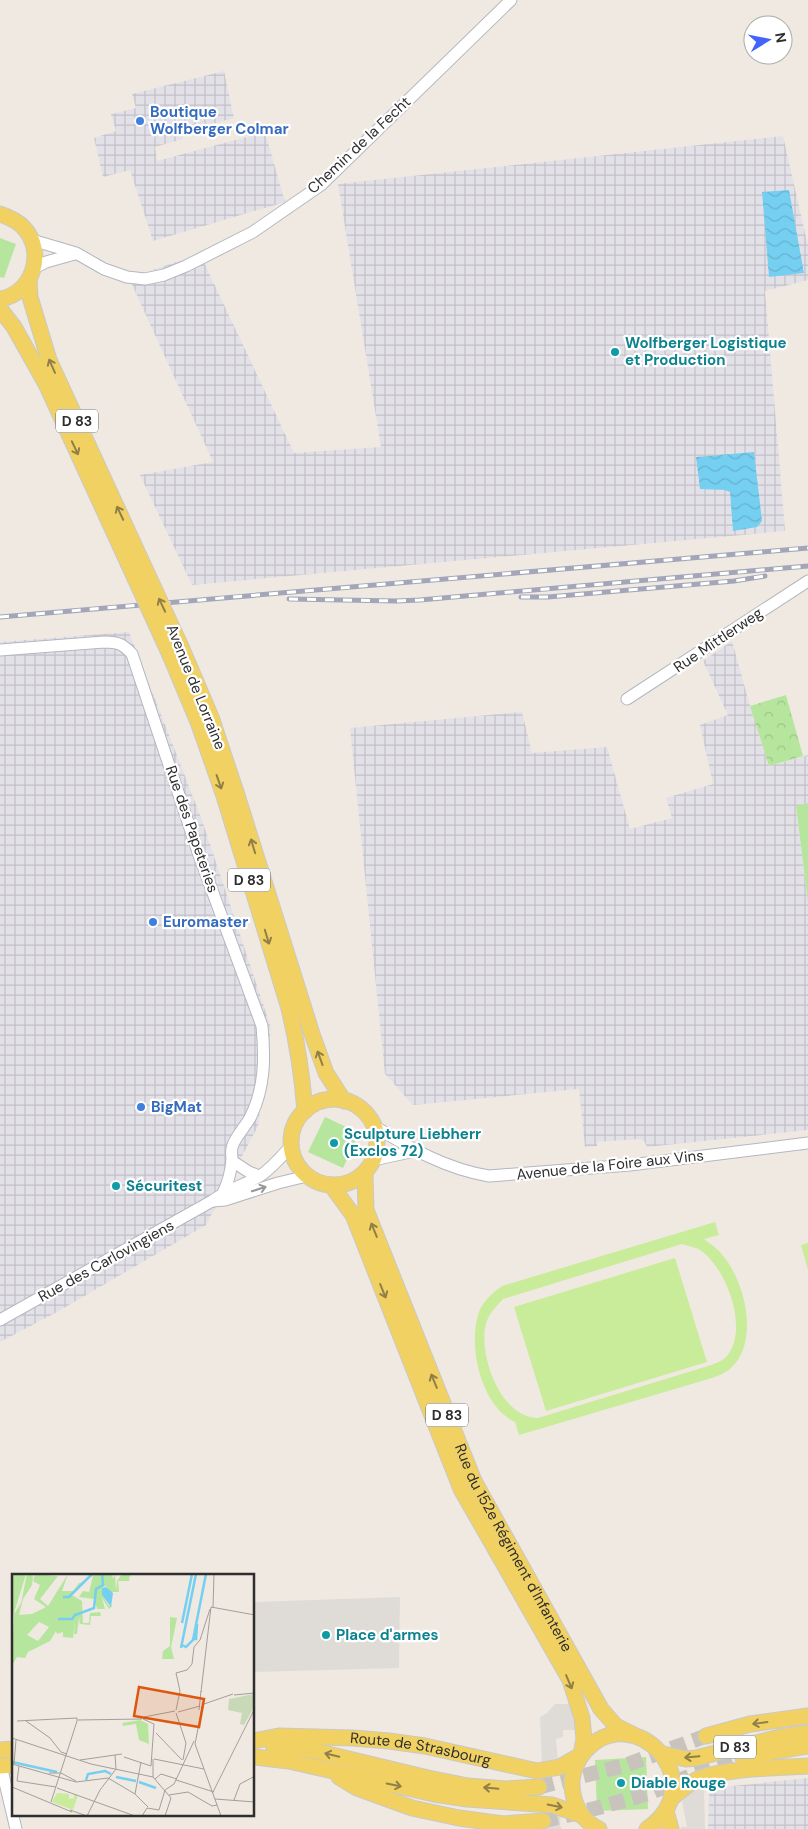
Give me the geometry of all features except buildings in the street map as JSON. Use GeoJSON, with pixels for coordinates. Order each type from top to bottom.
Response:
{"type":"FeatureCollection","features":[{"type":"Feature","properties":{"kind":"main road"},"geometry":{"type":"LineString","coordinates":[[0,214],[13,219],[24,228],[32,240]]}},
{"type":"Feature","properties":{"kind":"main road","name":"Avenue de Lorraine"},"geometry":{"type":"LineString","coordinates":[[32,240],[35,254],[30,297],[49,360],[134,560],[176,652],[211,717],[320,1057],[326,1073],[344,1100]]}},
{"type":"Feature","properties":{"kind":"main road"},"geometry":{"type":"LineString","coordinates":[[0,299],[7,298],[19,291],[32,274]]}},
{"type":"Feature","properties":{"kind":"main road","name":"Avenue de Lorraine"},"geometry":{"type":"LineString","coordinates":[[0,309],[14,327],[46,384],[134,560]]}},
{"type":"Feature","properties":{"kind":"main road","name":"Avenue de Lorraine"},"geometry":{"type":"LineString","coordinates":[[176,652],[224,796],[288,1005],[296,1036],[303,1079],[305,1111]]}},
{"type":"Feature","properties":{"kind":"main road"},"geometry":{"type":"LineString","coordinates":[[330,1100],[344,1100],[357,1106],[367,1115],[374,1126],[377,1149],[369,1167],[355,1180],[344,1184],[331,1185],[319,1183],[308,1176],[296,1162],[291,1146],[292,1133],[297,1121],[305,1111],[317,1103],[330,1100]]}},
{"type":"Feature","properties":{"kind":"main road","name":"Rue du 152e Régiment d'Infanterie"},"geometry":{"type":"LineString","coordinates":[[369,1167],[366,1210],[474,1481],[602,1709],[616,1726],[648,1741],[663,1754]]}},
{"type":"Feature","properties":{"kind":"main road","name":"Rue du 152e Régiment d'Infanterie"},"geometry":{"type":"LineString","coordinates":[[331,1185],[353,1215],[462,1489],[570,1680],[582,1718],[584,1739],[581,1755],[574,1769],[572,1787],[575,1803],[581,1815]]}},
{"type":"Feature","properties":{"kind":"main road","name":"D 83"},"geometry":{"type":"LineString","coordinates":[[706,1736],[750,1724],[808,1716]]}},
{"type":"Feature","properties":{"kind":"main road","name":"D 83"},"geometry":{"type":"LineString","coordinates":[[663,1754],[686,1759],[696,1758],[780,1737],[808,1733]]}},
{"type":"Feature","properties":{"kind":"main road","name":"Route de Strasbourg"},"geometry":{"type":"LineString","coordinates":[[255,1742],[279,1736],[389,1741],[425,1746],[537,1771],[560,1767],[581,1755],[602,1738],[618,1734],[634,1735]]}},
{"type":"Feature","properties":{"kind":"main road","name":"Route de Strasbourg"},"geometry":{"type":"LineString","coordinates":[[255,1742],[307,1749],[468,1786],[506,1789],[539,1787]]}},
{"type":"Feature","properties":{"kind":"main road","name":"D 83"},"geometry":{"type":"LineString","coordinates":[[743,1758],[777,1750],[808,1746]]}},
{"type":"Feature","properties":{"kind":"main road"},"geometry":{"type":"LineString","coordinates":[[663,1754],[669,1764],[673,1778],[669,1805],[671,1829]]}},
{"type":"Feature","properties":{"kind":"main road"},"geometry":{"type":"LineString","coordinates":[[255,1757],[288,1761],[434,1794],[467,1799],[552,1805],[581,1815],[599,1829]]}},
{"type":"Feature","properties":{"kind":"main road","name":"D 83"},"geometry":{"type":"LineString","coordinates":[[669,1805],[686,1786],[700,1779],[725,1772],[808,1766]]}},
{"type":"Feature","properties":{"kind":"main road"},"geometry":{"type":"LineString","coordinates":[[330,1771],[358,1788],[412,1808],[459,1818],[503,1824],[543,1821]]}},
{"type":"Feature","properties":{"kind":"main road"},"geometry":{"type":"LineString","coordinates":[[647,1829],[658,1822],[669,1805]]}},
{"type":"Feature","properties":{"kind":"street","name":"Chemin de la Fecht"},"geometry":{"type":"LineString","coordinates":[[32,240],[76,254],[104,269],[126,277],[146,279],[164,275],[186,266],[253,232],[322,185],[511,0]]}},
{"type":"Feature","properties":{"kind":"street"},"geometry":{"type":"LineString","coordinates":[[32,274],[46,262],[76,254]]}},
{"type":"Feature","properties":{"kind":"street","name":"Rue Mittlerweg"},"geometry":{"type":"LineString","coordinates":[[627,699],[798,585],[808,581]]}},
{"type":"Feature","properties":{"kind":"street","name":"Rue des Papeteries"},"geometry":{"type":"LineString","coordinates":[[0,650],[110,642],[124,645],[132,654],[199,855],[262,1026],[264,1044],[263,1078],[259,1097],[250,1117],[232,1147],[232,1161],[223,1193]]}},
{"type":"Feature","properties":{"kind":"street","name":"Avenue de la Foire aux Vins"},"geometry":{"type":"LineString","coordinates":[[374,1126],[415,1151],[470,1173],[489,1176],[630,1165],[808,1143]]}},
{"type":"Feature","properties":{"kind":"street","name":"Rue des Carlovingiens"},"geometry":{"type":"LineString","coordinates":[[0,1320],[212,1202],[223,1193],[259,1176],[270,1168],[291,1146]]}},
{"type":"Feature","properties":{"kind":"street"},"geometry":{"type":"LineString","coordinates":[[369,1167],[415,1151]]}},
{"type":"Feature","properties":{"kind":"street"},"geometry":{"type":"LineString","coordinates":[[232,1161],[259,1176]]}},
{"type":"Feature","properties":{"kind":"street","name":"Rue des Carlovingiens"},"geometry":{"type":"LineString","coordinates":[[212,1202],[308,1176]]}},
{"type":"Feature","properties":{"kind":"street"},"geometry":{"type":"LineString","coordinates":[[0,1765],[12,1813]]}},
{"type":"Feature","properties":{"kind":"street"},"geometry":{"type":"LineString","coordinates":[[13,1816],[16,1829]]}},
{"type":"Feature","properties":{"kind":"shaded area"},"geometry":{"type":"Polygon","coordinates":[[[224,71],[234,118],[182,132],[183,139],[155,147],[157,161],[265,132],[285,202],[153,241],[130,170],[103,177],[94,138],[116,131],[111,114],[136,108],[132,94],[224,71]]]}},
{"type":"Feature","properties":{"kind":"shaded area"},"geometry":{"type":"Polygon","coordinates":[[[783,136],[808,246],[808,280],[765,291],[785,531],[192,585],[140,475],[213,462],[129,278],[200,254],[294,453],[381,447],[338,184],[783,136]]]}},
{"type":"Feature","properties":{"kind":"shaded area"},"geometry":{"type":"Polygon","coordinates":[[[129,632],[202,820],[271,1028],[258,1126],[206,1225],[57,1312],[0,1342],[0,642],[129,632]]]}},
{"type":"Feature","properties":{"kind":"shaded area"},"geometry":{"type":"Polygon","coordinates":[[[732,641],[769,766],[808,755],[808,803],[796,807],[808,902],[808,1130],[647,1147],[644,1141],[639,1139],[597,1142],[597,1146],[585,1147],[579,1089],[413,1105],[385,1074],[350,728],[522,712],[532,753],[607,747],[630,829],[672,818],[666,798],[713,784],[700,725],[728,715],[703,661],[732,641]]]}},
{"type":"Feature","properties":{"kind":"shaded area","name":"Place d'armes"},"geometry":{"type":"Polygon","coordinates":[[[400,1597],[399,1668],[255,1672],[255,1602],[400,1597]]]}},
{"type":"Feature","properties":{"kind":"shaded area"},"geometry":{"type":"Polygon","coordinates":[[[555,1704],[570,1704],[576,1730],[563,1730],[563,1737],[556,1739],[558,1761],[542,1765],[540,1717],[547,1713],[555,1704]]]}},
{"type":"Feature","properties":{"kind":"shaded area"},"geometry":{"type":"Polygon","coordinates":[[[808,1778],[808,1829],[708,1829],[709,1794],[723,1787],[808,1778]]]}},
{"type":"Feature","properties":{"kind":"shaded area"},"geometry":{"type":"Polygon","coordinates":[[[704,1785],[705,1829],[681,1829],[681,1827],[687,1827],[682,1802],[685,1797],[704,1785]]]}},
{"type":"Feature","properties":{"kind":"shaded area"},"geometry":{"type":"Polygon","coordinates":[[[543,1811],[561,1813],[560,1825],[562,1829],[544,1829],[543,1811]]]}},
{"type":"Feature","properties":{"kind":"green space"},"geometry":{"type":"Polygon","coordinates":[[[0,238],[16,244],[4,278],[0,277],[0,238]]]}},
{"type":"Feature","properties":{"kind":"green space"},"geometry":{"type":"Polygon","coordinates":[[[786,695],[803,756],[769,766],[750,706],[786,695]]]}},
{"type":"Feature","properties":{"kind":"green space"},"geometry":{"type":"Polygon","coordinates":[[[808,803],[808,902],[796,806],[808,803]]]}},
{"type":"Feature","properties":{"kind":"green space"},"geometry":{"type":"Polygon","coordinates":[[[325,1117],[359,1133],[343,1168],[308,1152],[325,1117]]]}},
{"type":"Feature","properties":{"kind":"green space"},"geometry":{"type":"Polygon","coordinates":[[[715,1222],[719,1235],[704,1239],[719,1251],[736,1277],[746,1310],[747,1327],[745,1343],[739,1357],[730,1369],[717,1376],[519,1435],[515,1422],[494,1404],[486,1391],[480,1376],[475,1344],[475,1329],[482,1306],[502,1286],[715,1222]],[[682,1244],[503,1299],[488,1319],[484,1340],[490,1370],[496,1384],[513,1408],[525,1415],[538,1418],[708,1366],[724,1359],[733,1346],[736,1332],[732,1300],[719,1271],[710,1259],[700,1250],[682,1244]]]}},
{"type":"Feature","properties":{"kind":"green space"},"geometry":{"type":"Polygon","coordinates":[[[808,1243],[808,1270],[801,1245],[808,1243]]]}},
{"type":"Feature","properties":{"kind":"green space"},"geometry":{"type":"Polygon","coordinates":[[[675,1258],[707,1362],[546,1411],[514,1307],[675,1258]]]}},
{"type":"Feature","properties":{"kind":"green space"},"geometry":{"type":"Polygon","coordinates":[[[646,1757],[648,1809],[597,1811],[595,1760],[646,1757]]]}},
{"type":"Feature","properties":{"kind":"water"},"geometry":{"type":"Polygon","coordinates":[[[789,190],[804,273],[769,277],[762,192],[789,190]]]}},
{"type":"Feature","properties":{"kind":"water"},"geometry":{"type":"Polygon","coordinates":[[[754,452],[762,521],[757,527],[733,531],[730,492],[700,489],[696,457],[754,452]]]}},
{"type":"Feature","properties":{"kind":"tunnel"},"geometry":{"type":"LineString","coordinates":[[539,1787],[626,1765],[706,1736]]}},
{"type":"Feature","properties":{"kind":"tunnel"},"geometry":{"type":"LineString","coordinates":[[543,1821],[647,1794],[709,1768],[743,1758]]}},
{"type":"Feature","properties":{"kind":"railway"},"geometry":{"type":"LineString","coordinates":[[0,617],[808,548]]}},
{"type":"Feature","properties":{"kind":"railway"},"geometry":{"type":"LineString","coordinates":[[289,599],[420,600],[808,566]]}},
{"type":"Feature","properties":{"kind":"railway"},"geometry":{"type":"LineString","coordinates":[[521,597],[548,597],[734,581],[765,576]]}},
{"type":"Feature","properties":{"kind":"place","name":"Boutique Wolfberger Colmar"},"geometry":{"type":"Point","coordinates":[140,121]}},
{"type":"Feature","properties":{"kind":"place","name":"Wolfberger Logistique et Production"},"geometry":{"type":"Point","coordinates":[615,352]}},
{"type":"Feature","properties":{"kind":"place","name":"Euromaster"},"geometry":{"type":"Point","coordinates":[153,922]}},
{"type":"Feature","properties":{"kind":"place","name":"BigMat"},"geometry":{"type":"Point","coordinates":[141,1107]}},
{"type":"Feature","properties":{"kind":"place","name":"Sculpture Liebherr (Exclos 72)"},"geometry":{"type":"Point","coordinates":[334,1143]}},
{"type":"Feature","properties":{"kind":"place","name":"Sécuritest"},"geometry":{"type":"Point","coordinates":[116,1186]}},
{"type":"Feature","properties":{"kind":"place","name":"Place d'armes"},"geometry":{"type":"Point","coordinates":[326,1635]}},
{"type":"Feature","properties":{"kind":"place","name":"Diable Rouge"},"geometry":{"type":"Point","coordinates":[621,1783]}}]}
